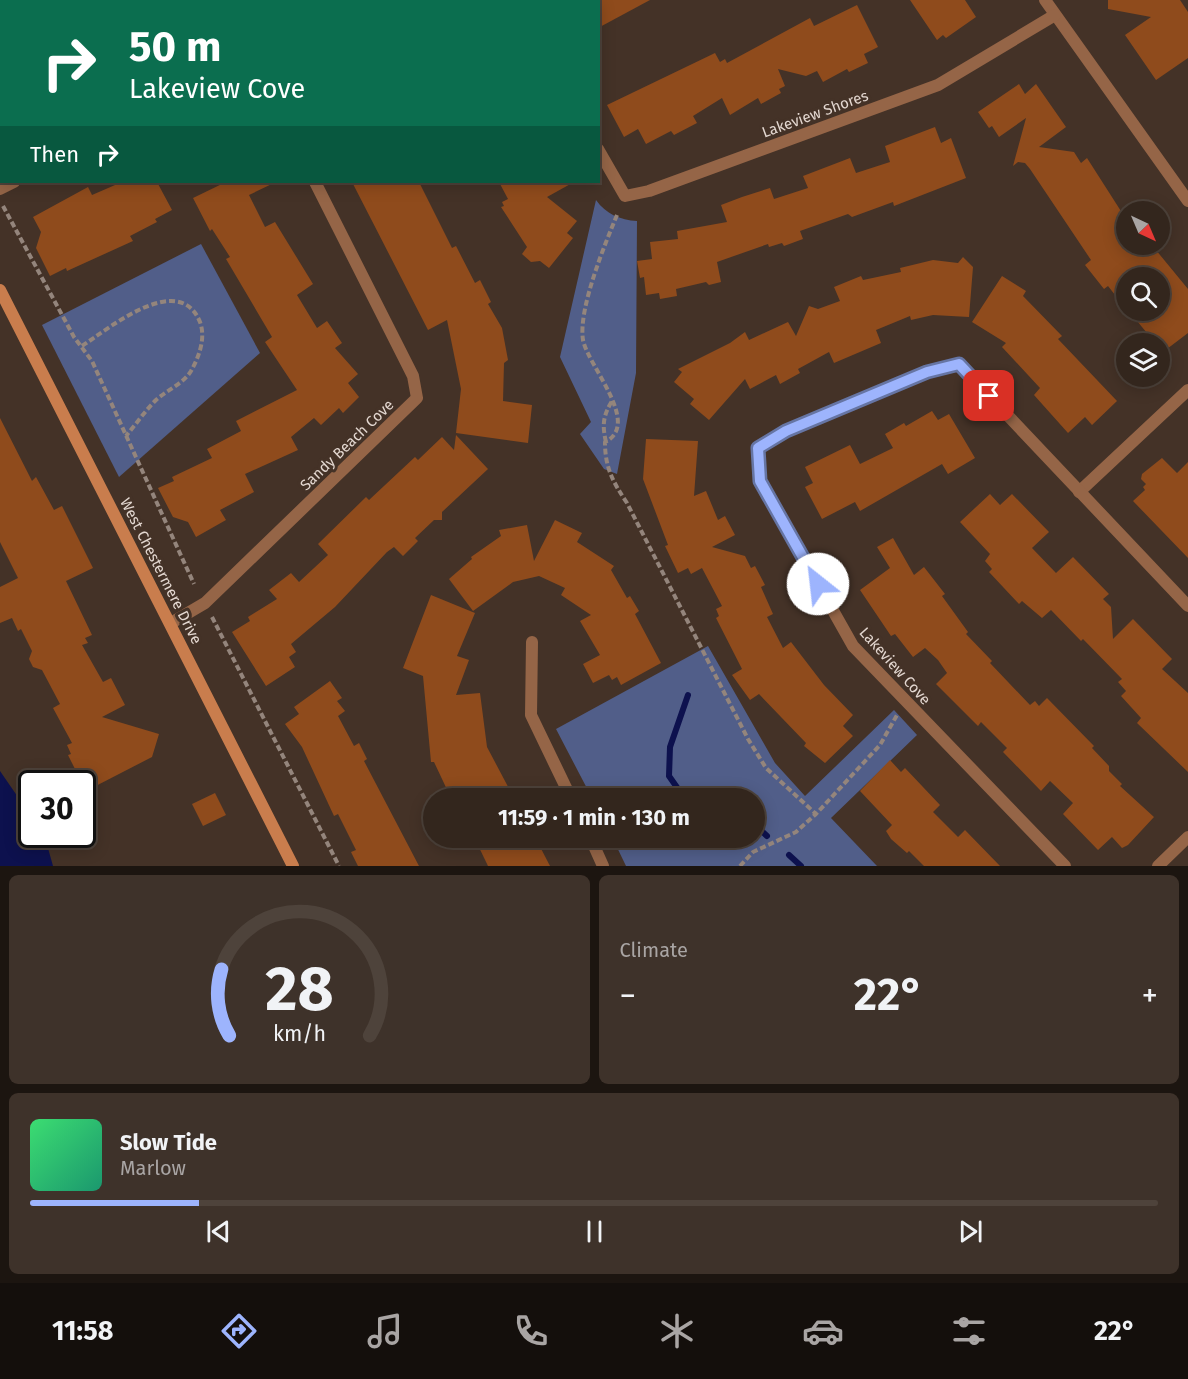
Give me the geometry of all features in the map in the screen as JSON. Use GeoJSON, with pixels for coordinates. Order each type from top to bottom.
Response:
{"type":"FeatureCollection","features":[{"type":"Feature","properties":{"kind":"street"},"geometry":{"type":"LineString","coordinates":[[1045,0],[1188,201]]}},
{"type":"Feature","properties":{"kind":"street","name":"Lakeview Shores"},"geometry":{"type":"LineString","coordinates":[[600,152],[625,196],[649,191],[938,85],[1055,15]]}},
{"type":"Feature","properties":{"kind":"street","name":"Sandy Beach Cove"},"geometry":{"type":"LineString","coordinates":[[171,623],[205,603],[417,398],[413,376],[316,183]]}},
{"type":"Feature","properties":{"kind":"street","name":"West Chestermere Drive"},"geometry":{"type":"LineString","coordinates":[[0,290],[293,866]]}},
{"type":"Feature","properties":{"kind":"street","name":"Lakeview Cove"},"geometry":{"type":"LineString","coordinates":[[1065,866],[853,646],[760,481],[758,448],[786,431],[927,372],[959,364],[1188,606]]}},
{"type":"Feature","properties":{"kind":"street"},"geometry":{"type":"LineString","coordinates":[[1079,492],[1188,390]]}},
{"type":"Feature","properties":{"kind":"street"},"geometry":{"type":"LineString","coordinates":[[532,642],[531,715],[566,788]]}},
{"type":"Feature","properties":{"kind":"street"},"geometry":{"type":"LineString","coordinates":[[1158,866],[1188,837]]}},
{"type":"Feature","properties":{"kind":"street"},"geometry":{"type":"LineString","coordinates":[[595,848],[603,866]]}},
{"type":"Feature","properties":{"kind":"path"},"geometry":{"type":"LineString","coordinates":[[3,206],[74,337],[92,361],[194,584]]}},
{"type":"Feature","properties":{"kind":"path"},"geometry":{"type":"LineString","coordinates":[[606,442],[613,438],[618,427],[618,413],[583,338],[589,294],[617,215]]}},
{"type":"Feature","properties":{"kind":"path"},"geometry":{"type":"LineString","coordinates":[[81,346],[146,305],[167,301],[185,306],[196,314],[203,338],[188,376],[157,399],[126,436]]}},
{"type":"Feature","properties":{"kind":"path"},"geometry":{"type":"LineString","coordinates":[[612,401],[604,415],[603,428],[606,442],[605,461],[610,478],[627,503],[748,740],[766,768],[816,814]]}},
{"type":"Feature","properties":{"kind":"path"},"geometry":{"type":"LineString","coordinates":[[212,616],[339,866]]}},
{"type":"Feature","properties":{"kind":"path"},"geometry":{"type":"LineString","coordinates":[[740,866],[753,852],[796,832],[816,814],[880,745],[897,715]]}},
{"type":"Feature","properties":{"kind":"shaded area"},"geometry":{"type":"Polygon","coordinates":[[[596,200],[614,215],[637,221],[636,373],[617,474],[604,469],[580,434],[591,422],[560,357],[596,200]]]}},
{"type":"Feature","properties":{"kind":"shaded area"},"geometry":{"type":"Polygon","coordinates":[[[201,244],[260,353],[119,477],[42,325],[201,244]]]}},
{"type":"Feature","properties":{"kind":"shaded area"},"geometry":{"type":"Polygon","coordinates":[[[708,646],[775,763],[805,796],[894,710],[917,735],[831,818],[877,866],[626,866],[617,848],[765,848],[765,788],[587,788],[556,729],[708,646]]]}},
{"type":"Feature","properties":{"kind":"shaded area"},"geometry":{"type":"Polygon","coordinates":[[[0,771],[18,797],[18,848],[48,848],[53,866],[0,866],[0,771]]]}},
{"type":"Feature","properties":{"kind":"building"},"geometry":{"type":"Polygon","coordinates":[[[600,0],[650,0],[600,27],[600,0]]]}},
{"type":"Feature","properties":{"kind":"building"},"geometry":{"type":"Polygon","coordinates":[[[910,0],[965,0],[976,17],[946,38],[943,35],[937,40],[910,0]]]}},
{"type":"Feature","properties":{"kind":"building"},"geometry":{"type":"Polygon","coordinates":[[[1108,0],[1180,0],[1188,12],[1188,58],[1156,80],[1125,35],[1151,17],[1108,9],[1108,0]]]}},
{"type":"Feature","properties":{"kind":"building"},"geometry":{"type":"Polygon","coordinates":[[[857,5],[878,47],[864,54],[868,63],[849,72],[847,69],[823,82],[817,71],[806,76],[778,69],[785,86],[779,89],[781,93],[761,104],[758,98],[730,115],[722,98],[693,116],[697,123],[674,135],[671,131],[646,144],[638,129],[624,137],[607,105],[715,53],[720,62],[725,59],[727,63],[810,18],[814,26],[857,5]]]}},
{"type":"Feature","properties":{"kind":"building"},"geometry":{"type":"Polygon","coordinates":[[[1019,84],[1025,94],[1036,84],[1066,127],[1039,147],[1074,152],[1081,163],[1087,158],[1116,203],[1116,255],[1160,255],[1170,267],[1116,267],[1116,296],[1108,286],[1104,289],[1085,265],[1091,260],[1030,169],[1025,163],[1018,162],[1013,166],[1026,118],[999,137],[992,126],[989,128],[978,112],[1019,84]]]}},
{"type":"Feature","properties":{"kind":"building"},"geometry":{"type":"Polygon","coordinates":[[[935,127],[941,143],[951,138],[966,178],[894,206],[893,202],[852,217],[848,214],[800,231],[803,239],[784,246],[782,243],[769,247],[768,244],[717,262],[721,282],[709,285],[706,282],[676,289],[677,296],[660,299],[659,293],[646,295],[644,277],[640,278],[637,261],[652,259],[650,242],[678,239],[677,231],[727,222],[721,205],[742,197],[770,188],[774,199],[808,188],[803,176],[850,158],[856,173],[890,162],[885,146],[935,127]]]}},
{"type":"Feature","properties":{"kind":"building"},"geometry":{"type":"Polygon","coordinates":[[[120,183],[158,183],[172,210],[155,219],[157,222],[130,236],[133,241],[67,271],[66,268],[50,276],[36,248],[41,232],[33,217],[88,187],[92,195],[120,183]]]}},
{"type":"Feature","properties":{"kind":"building"},"geometry":{"type":"Polygon","coordinates":[[[224,183],[274,183],[249,195],[265,227],[275,222],[313,284],[297,295],[317,328],[327,321],[342,343],[335,348],[358,374],[348,383],[359,397],[343,413],[339,408],[321,425],[314,418],[291,437],[298,450],[245,474],[254,492],[220,510],[226,520],[196,537],[188,522],[173,517],[158,488],[174,481],[172,477],[212,458],[207,449],[241,431],[236,421],[297,390],[265,342],[272,337],[226,259],[230,257],[212,229],[210,231],[193,198],[224,183]]]}},
{"type":"Feature","properties":{"kind":"building"},"geometry":{"type":"Polygon","coordinates":[[[353,183],[420,183],[452,248],[456,246],[475,283],[480,280],[491,302],[488,304],[502,328],[508,360],[504,363],[503,401],[532,405],[528,443],[456,433],[461,389],[447,320],[428,330],[353,183]]]}},
{"type":"Feature","properties":{"kind":"building"},"geometry":{"type":"Polygon","coordinates":[[[500,183],[572,183],[547,197],[577,221],[567,233],[573,238],[549,268],[540,261],[531,262],[522,254],[527,247],[501,207],[504,206],[502,202],[508,199],[500,183]]]}},
{"type":"Feature","properties":{"kind":"building"},"geometry":{"type":"Polygon","coordinates":[[[963,257],[973,267],[969,317],[933,315],[911,320],[910,316],[876,330],[881,343],[834,363],[829,352],[798,369],[800,373],[780,384],[776,375],[750,389],[745,379],[709,420],[690,404],[694,399],[674,382],[682,372],[678,369],[730,343],[745,332],[749,340],[788,322],[796,336],[809,306],[818,309],[840,301],[834,287],[861,276],[863,280],[901,272],[900,268],[933,260],[958,263],[963,257]]]}},
{"type":"Feature","properties":{"kind":"building"},"geometry":{"type":"Polygon","coordinates":[[[1170,267],[1188,289],[1188,333],[1170,347],[1170,333],[1147,333],[1137,321],[1170,321],[1170,267]]]}},
{"type":"Feature","properties":{"kind":"building"},"geometry":{"type":"Polygon","coordinates":[[[1002,276],[1026,291],[1023,296],[1062,336],[1058,339],[1117,401],[1092,425],[1085,417],[1068,433],[1034,395],[1040,388],[1002,347],[1006,343],[972,322],[1002,276]]]}},
{"type":"Feature","properties":{"kind":"building"},"geometry":{"type":"Polygon","coordinates":[[[932,411],[938,420],[949,414],[975,458],[948,474],[942,464],[860,511],[855,502],[822,519],[805,487],[813,483],[805,467],[850,445],[860,464],[893,448],[885,434],[904,423],[906,426],[932,411]]]}},
{"type":"Feature","properties":{"kind":"building"},"geometry":{"type":"Polygon","coordinates":[[[0,418],[32,481],[36,477],[54,510],[62,506],[93,568],[66,581],[92,635],[85,638],[88,643],[82,645],[103,682],[111,678],[125,705],[102,717],[159,734],[152,757],[96,786],[96,770],[76,770],[68,755],[71,754],[67,745],[72,743],[53,708],[60,704],[42,670],[33,667],[29,659],[32,651],[21,629],[18,631],[12,618],[0,623],[0,587],[18,578],[0,542],[0,418]]]}},
{"type":"Feature","properties":{"kind":"building"},"geometry":{"type":"Polygon","coordinates":[[[456,435],[488,469],[442,512],[442,520],[434,520],[415,538],[418,541],[403,556],[394,547],[387,552],[335,607],[291,644],[296,652],[289,657],[295,667],[266,686],[232,632],[250,621],[248,617],[277,599],[269,590],[291,573],[299,582],[328,555],[318,544],[366,497],[369,500],[415,457],[418,460],[442,437],[454,450],[456,435]]]}},
{"type":"Feature","properties":{"kind":"building"},"geometry":{"type":"Polygon","coordinates":[[[646,439],[698,441],[694,496],[706,491],[718,520],[725,516],[735,535],[712,547],[745,556],[751,568],[755,566],[765,585],[761,587],[773,614],[767,617],[783,648],[791,642],[824,685],[853,715],[843,726],[853,736],[825,763],[804,746],[806,743],[759,694],[750,700],[732,675],[742,669],[716,618],[719,616],[716,609],[722,606],[702,568],[691,574],[688,568],[678,573],[665,546],[668,545],[643,479],[646,439]]]}},
{"type":"Feature","properties":{"kind":"building"},"geometry":{"type":"Polygon","coordinates":[[[1162,458],[1177,473],[1188,462],[1188,558],[1133,501],[1145,490],[1143,487],[1146,484],[1141,479],[1142,474],[1162,458]]]}},
{"type":"Feature","properties":{"kind":"building"},"geometry":{"type":"Polygon","coordinates":[[[990,494],[1000,505],[1012,494],[1049,532],[1032,548],[1056,573],[1073,557],[1109,594],[1103,599],[1111,607],[1113,639],[1133,619],[1172,659],[1162,669],[1188,693],[1188,772],[1137,723],[1141,718],[1121,696],[1126,691],[1118,682],[1122,679],[1083,639],[1081,641],[1051,610],[1042,618],[1022,601],[1019,604],[989,572],[992,569],[985,561],[990,554],[960,522],[990,494]]]}},
{"type":"Feature","properties":{"kind":"building"},"geometry":{"type":"Polygon","coordinates":[[[555,520],[582,533],[577,542],[614,566],[611,570],[627,598],[630,596],[639,611],[635,614],[661,663],[621,685],[617,677],[612,680],[609,675],[593,683],[583,664],[600,655],[580,621],[591,615],[561,595],[565,588],[539,576],[513,582],[473,611],[449,579],[472,559],[471,557],[501,536],[499,530],[527,525],[534,561],[555,520]]]}},
{"type":"Feature","properties":{"kind":"building"},"geometry":{"type":"Polygon","coordinates":[[[893,538],[914,575],[924,567],[945,594],[942,596],[968,632],[966,634],[992,661],[990,663],[1030,705],[1035,701],[1039,706],[1047,698],[1094,746],[1092,748],[1122,784],[1120,786],[1154,817],[1128,845],[1122,848],[1112,837],[1098,850],[1063,814],[1073,803],[1050,781],[1041,791],[1003,752],[1007,748],[981,722],[978,726],[936,684],[947,673],[938,660],[925,648],[913,657],[895,634],[891,636],[860,590],[890,568],[877,547],[893,538]]]}},
{"type":"Feature","properties":{"kind":"building"},"geometry":{"type":"Polygon","coordinates":[[[431,595],[475,613],[457,656],[469,660],[456,695],[480,693],[487,747],[509,788],[446,788],[434,762],[431,762],[423,676],[403,668],[431,595]]]}},
{"type":"Feature","properties":{"kind":"building"},"geometry":{"type":"Polygon","coordinates":[[[330,681],[342,698],[337,701],[345,711],[338,716],[354,746],[359,743],[367,759],[364,761],[419,866],[358,866],[351,852],[356,850],[338,814],[334,816],[302,747],[285,724],[299,714],[294,707],[330,681]]]}},
{"type":"Feature","properties":{"kind":"building"},"geometry":{"type":"Polygon","coordinates":[[[890,760],[901,772],[905,768],[940,805],[933,812],[958,837],[965,830],[1000,866],[924,866],[909,851],[907,853],[891,839],[886,831],[892,825],[860,791],[890,760]]]}},
{"type":"Feature","properties":{"kind":"building"},"geometry":{"type":"Polygon","coordinates":[[[215,793],[226,815],[203,826],[192,804],[215,793]]]}},
{"type":"Feature","properties":{"kind":"building"},"geometry":{"type":"Polygon","coordinates":[[[479,848],[541,848],[550,866],[488,866],[479,848]]]}},
{"type":"Feature","properties":{"kind":"waterway"},"geometry":{"type":"LineString","coordinates":[[677,788],[669,776],[670,747],[688,695]]}},
{"type":"Feature","properties":{"kind":"waterway"},"geometry":{"type":"LineString","coordinates":[[789,855],[801,866]]}},
{"type":"Feature","properties":{"kind":"route"},"geometry":{"type":"LineString","coordinates":[[818,584],[760,481],[758,448],[786,431],[927,372],[959,364],[989,396]]}}]}
